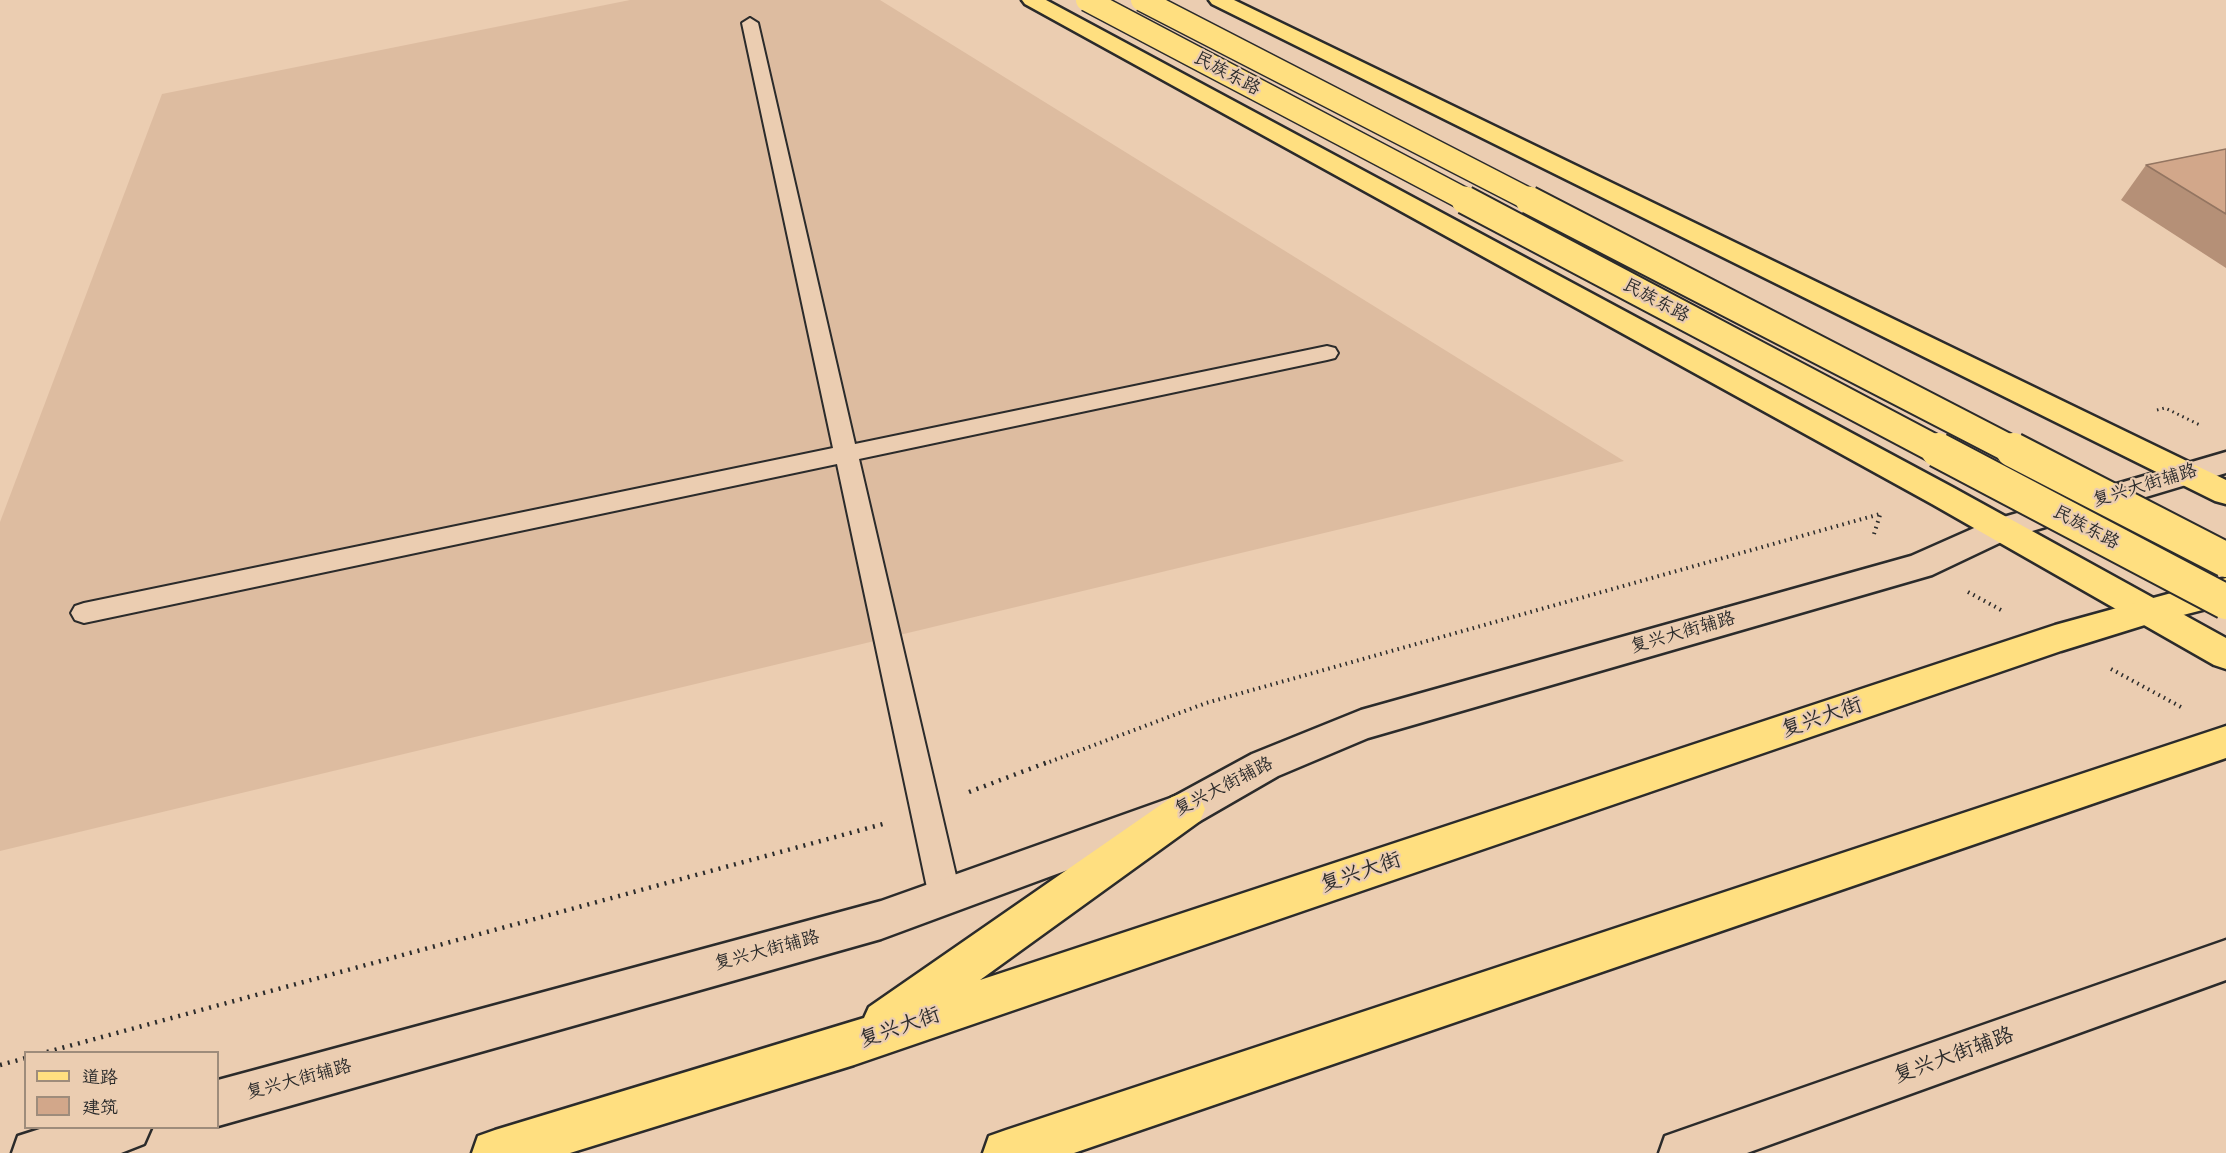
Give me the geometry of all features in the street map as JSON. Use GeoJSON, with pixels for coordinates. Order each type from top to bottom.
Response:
{"type":"FeatureCollection","features":[{"type":"Feature","properties":{"kind":"main road"},"geometry":{"type":"LineString","coordinates":[[1032,0],[2001,529],[2226,655]]}},
{"type":"Feature","properties":{"kind":"main road","name":"民族东路"},"geometry":{"type":"LineString","coordinates":[[1087,0],[2226,602]]}},
{"type":"Feature","properties":{"kind":"main road","name":"民族东路"},"geometry":{"type":"LineString","coordinates":[[1142,0],[2226,560]]}},
{"type":"Feature","properties":{"kind":"main road"},"geometry":{"type":"LineString","coordinates":[[1219,0],[2226,493]]}},
{"type":"Feature","properties":{"kind":"main road","name":"复兴大街辅路"},"geometry":{"type":"LineString","coordinates":[[219,1103],[881,920],[1186,808],[1265,765],[1361,725],[1920,566],[2001,529],[2226,462]]}},
{"type":"Feature","properties":{"kind":"main road","name":"复兴大街"},"geometry":{"type":"LineString","coordinates":[[495,1153],[854,1043],[2055,639],[2148,611],[2226,591]]}},
{"type":"Feature","properties":{"kind":"main road"},"geometry":{"type":"LineString","coordinates":[[1006,1153],[2226,742]]}},
{"type":"Feature","properties":{"kind":"main road"},"geometry":{"type":"LineString","coordinates":[[854,1043],[1186,808]]}},
{"type":"Feature","properties":{"kind":"main road","name":"复兴大街辅路"},"geometry":{"type":"LineString","coordinates":[[1682,1153],[2226,960]]}},
{"type":"Feature","properties":{"kind":"main road"},"geometry":{"type":"LineString","coordinates":[[36,1153],[124,1129]]}},
{"type":"Feature","properties":{"kind":"lane"},"geometry":{"type":"LineString","coordinates":[[750,23],[945,897]]}},
{"type":"Feature","properties":{"kind":"lane"},"geometry":{"type":"LineString","coordinates":[[84,613],[1327,353]]}},
{"type":"Feature","properties":{"kind":"path"},"geometry":{"type":"LineString","coordinates":[[0,1065],[24,1059]]}},
{"type":"Feature","properties":{"kind":"shaded area"},"geometry":{"type":"Polygon","coordinates":[[[630,0],[880,0],[1624,461],[0,851],[0,522],[162,94],[630,0]]]}},
{"type":"Feature","properties":{"kind":"building"},"geometry":{"type":"Polygon","coordinates":[[[2226,149],[2226,214],[2146,165],[2226,149]]]}}]}
